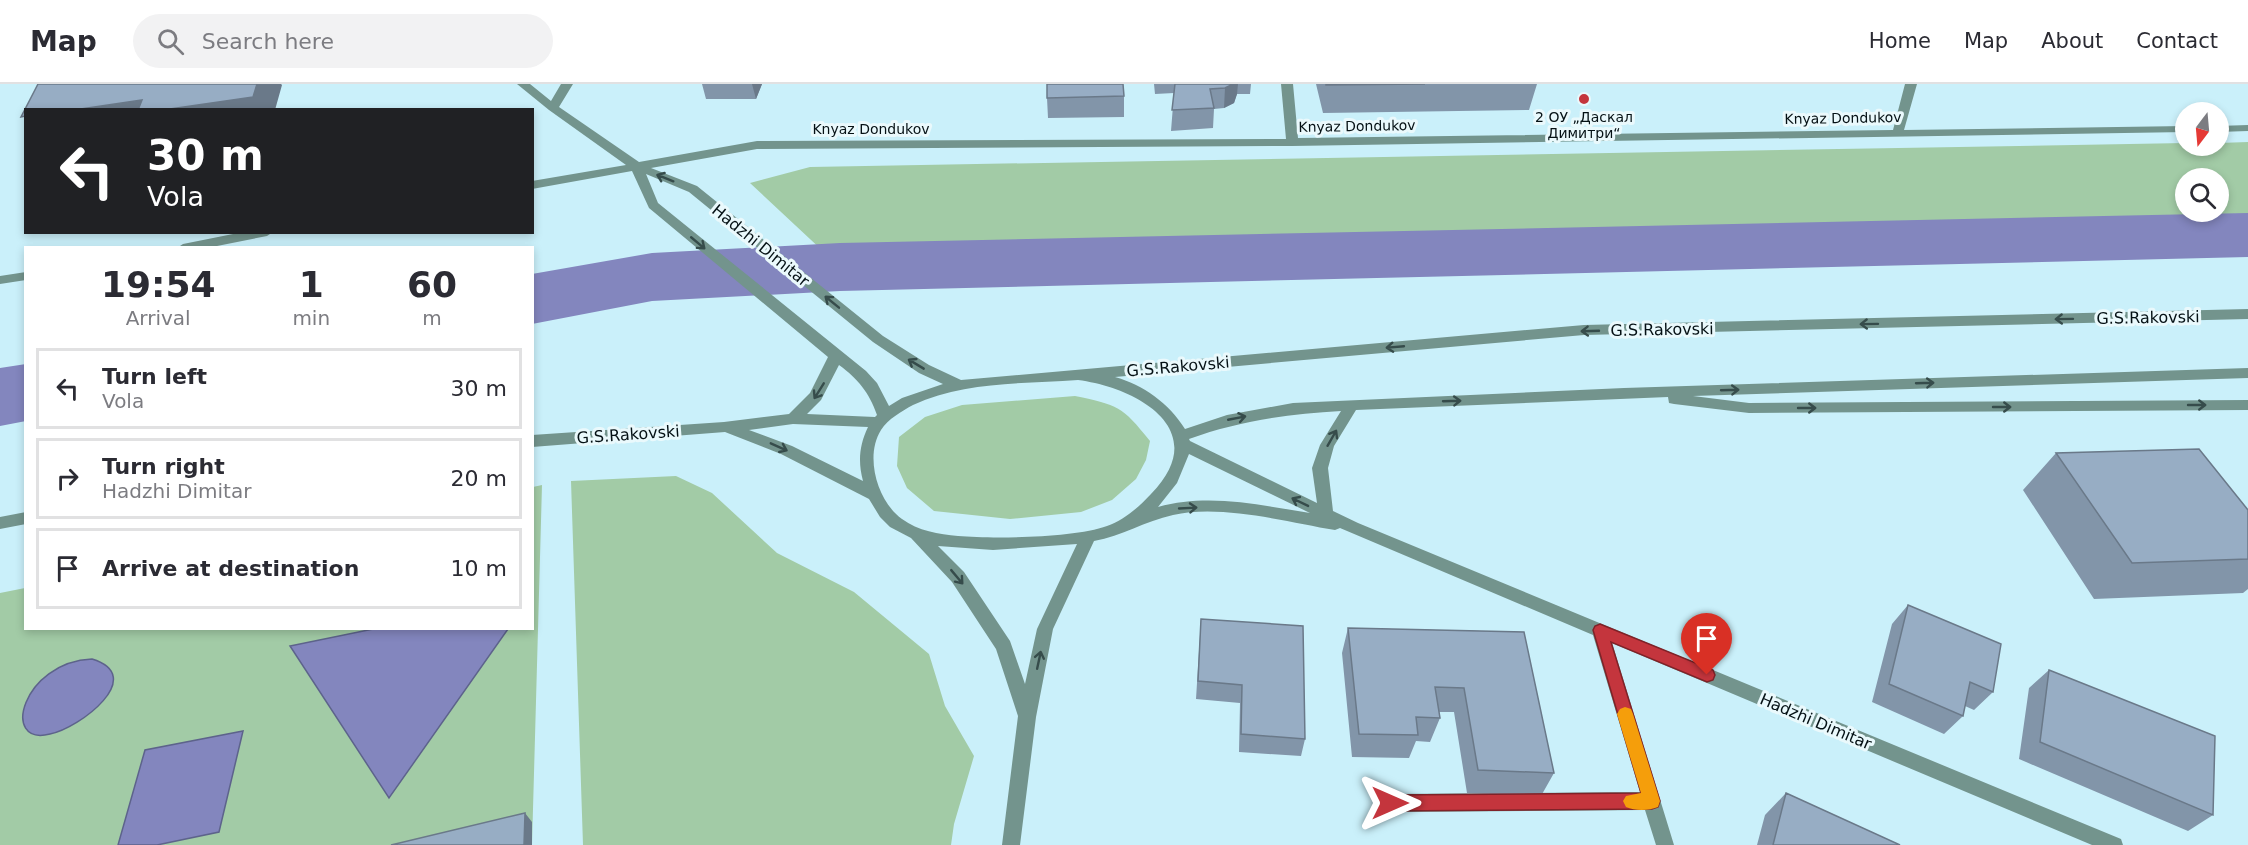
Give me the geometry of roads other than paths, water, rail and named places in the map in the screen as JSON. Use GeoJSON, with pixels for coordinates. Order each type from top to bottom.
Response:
{"type":"FeatureCollection","features":[{"type":"Feature","properties":{"kind":"street","name":"Hadzhi Dimitar"},"geometry":{"type":"LineString","coordinates":[[523,84],[553,108],[636,166],[693,189],[878,339],[924,369],[957,384]]}},
{"type":"Feature","properties":{"kind":"street"},"geometry":{"type":"LineString","coordinates":[[553,108],[567,84]]}},
{"type":"Feature","properties":{"kind":"street"},"geometry":{"type":"LineString","coordinates":[[1287,84],[1292,142]]}},
{"type":"Feature","properties":{"kind":"street"},"geometry":{"type":"LineString","coordinates":[[1898,132],[1911,84]]}},
{"type":"Feature","properties":{"kind":"street"},"geometry":{"type":"LineString","coordinates":[[2229,129],[2248,128]]}},
{"type":"Feature","properties":{"kind":"street","name":"Knyaz Dondukov"},"geometry":{"type":"LineString","coordinates":[[534,185],[757,145],[1292,142],[2175,129]]}},
{"type":"Feature","properties":{"kind":"street"},"geometry":{"type":"LineString","coordinates":[[636,166],[653,205],[836,356],[858,371],[877,392],[882,420]]}},
{"type":"Feature","properties":{"kind":"street"},"geometry":{"type":"LineString","coordinates":[[194,246],[256,234]]}},
{"type":"Feature","properties":{"kind":"street"},"geometry":{"type":"LineString","coordinates":[[0,280],[24,276]]}},
{"type":"Feature","properties":{"kind":"street","name":"G.S.Rakovski"},"geometry":{"type":"LineString","coordinates":[[1078,375],[1584,330],[2248,314]]}},
{"type":"Feature","properties":{"kind":"street"},"geometry":{"type":"LineString","coordinates":[[793,419],[816,396],[836,356]]}},
{"type":"Feature","properties":{"kind":"street"},"geometry":{"type":"LineString","coordinates":[[1131,521],[1148,508],[1171,480],[1182,441],[1227,420],[1293,408],[1624,393],[2248,373]]}},
{"type":"Feature","properties":{"kind":"street"},"geometry":{"type":"LineString","coordinates":[[1078,375],[1112,381],[1141,393],[1169,418],[1182,441],[1352,527],[1231,506],[1176,508],[1131,521],[1111,531],[1089,536],[1008,545],[961,543],[917,534],[896,523],[881,509],[866,470],[866,454],[882,420],[912,399],[957,384],[1078,375]]}},
{"type":"Feature","properties":{"kind":"street"},"geometry":{"type":"LineString","coordinates":[[1624,393],[1749,408],[2248,405]]}},
{"type":"Feature","properties":{"kind":"street"},"geometry":{"type":"LineString","coordinates":[[1326,514],[1320,468],[1327,445],[1352,405]]}},
{"type":"Feature","properties":{"kind":"street","name":"G.S.Rakovski"},"geometry":{"type":"LineString","coordinates":[[534,441],[724,428],[793,419],[882,420]]}},
{"type":"Feature","properties":{"kind":"street"},"geometry":{"type":"LineString","coordinates":[[724,428],[760,438],[821,466],[877,496]]}},
{"type":"Feature","properties":{"kind":"street"},"geometry":{"type":"LineString","coordinates":[[0,523],[24,518]]}},
{"type":"Feature","properties":{"kind":"street","name":"Hadzhi Dimitar"},"geometry":{"type":"LineString","coordinates":[[1352,527],[2114,845]]}},
{"type":"Feature","properties":{"kind":"street"},"geometry":{"type":"LineString","coordinates":[[917,534],[958,577],[1005,646],[1027,717]]}},
{"type":"Feature","properties":{"kind":"street"},"geometry":{"type":"LineString","coordinates":[[1011,845],[1027,717],[1046,629],[1089,536]]}},
{"type":"Feature","properties":{"kind":"street"},"geometry":{"type":"LineString","coordinates":[[1600,630],[1665,845]]}},
{"type":"Feature","properties":{"kind":"street"},"geometry":{"type":"LineString","coordinates":[[1390,803],[1652,801]]}},
{"type":"Feature","properties":{"kind":"water"},"geometry":{"type":"Polygon","coordinates":[[[368,630],[507,630],[389,798],[290,646],[368,630]]]}},
{"type":"Feature","properties":{"kind":"water"},"geometry":{"type":"Polygon","coordinates":[[[92,659],[108,667],[113,677],[111,689],[103,701],[91,712],[63,730],[35,735],[26,728],[23,717],[26,702],[35,687],[49,674],[68,664],[92,659]]]}},
{"type":"Feature","properties":{"kind":"water"},"geometry":{"type":"Polygon","coordinates":[[[243,731],[219,832],[157,845],[118,845],[145,750],[243,731]]]}},
{"type":"Feature","properties":{"kind":"waterway"},"geometry":{"type":"LineString","coordinates":[[534,299],[652,277],[840,267],[2248,235]]}},
{"type":"Feature","properties":{"kind":"waterway"},"geometry":{"type":"LineString","coordinates":[[0,397],[24,392]]}},
{"type":"Feature","properties":{"kind":"place","name":"2 ОУ „Даскал Димитри“"},"geometry":{"type":"Point","coordinates":[1584,99]}}]}
